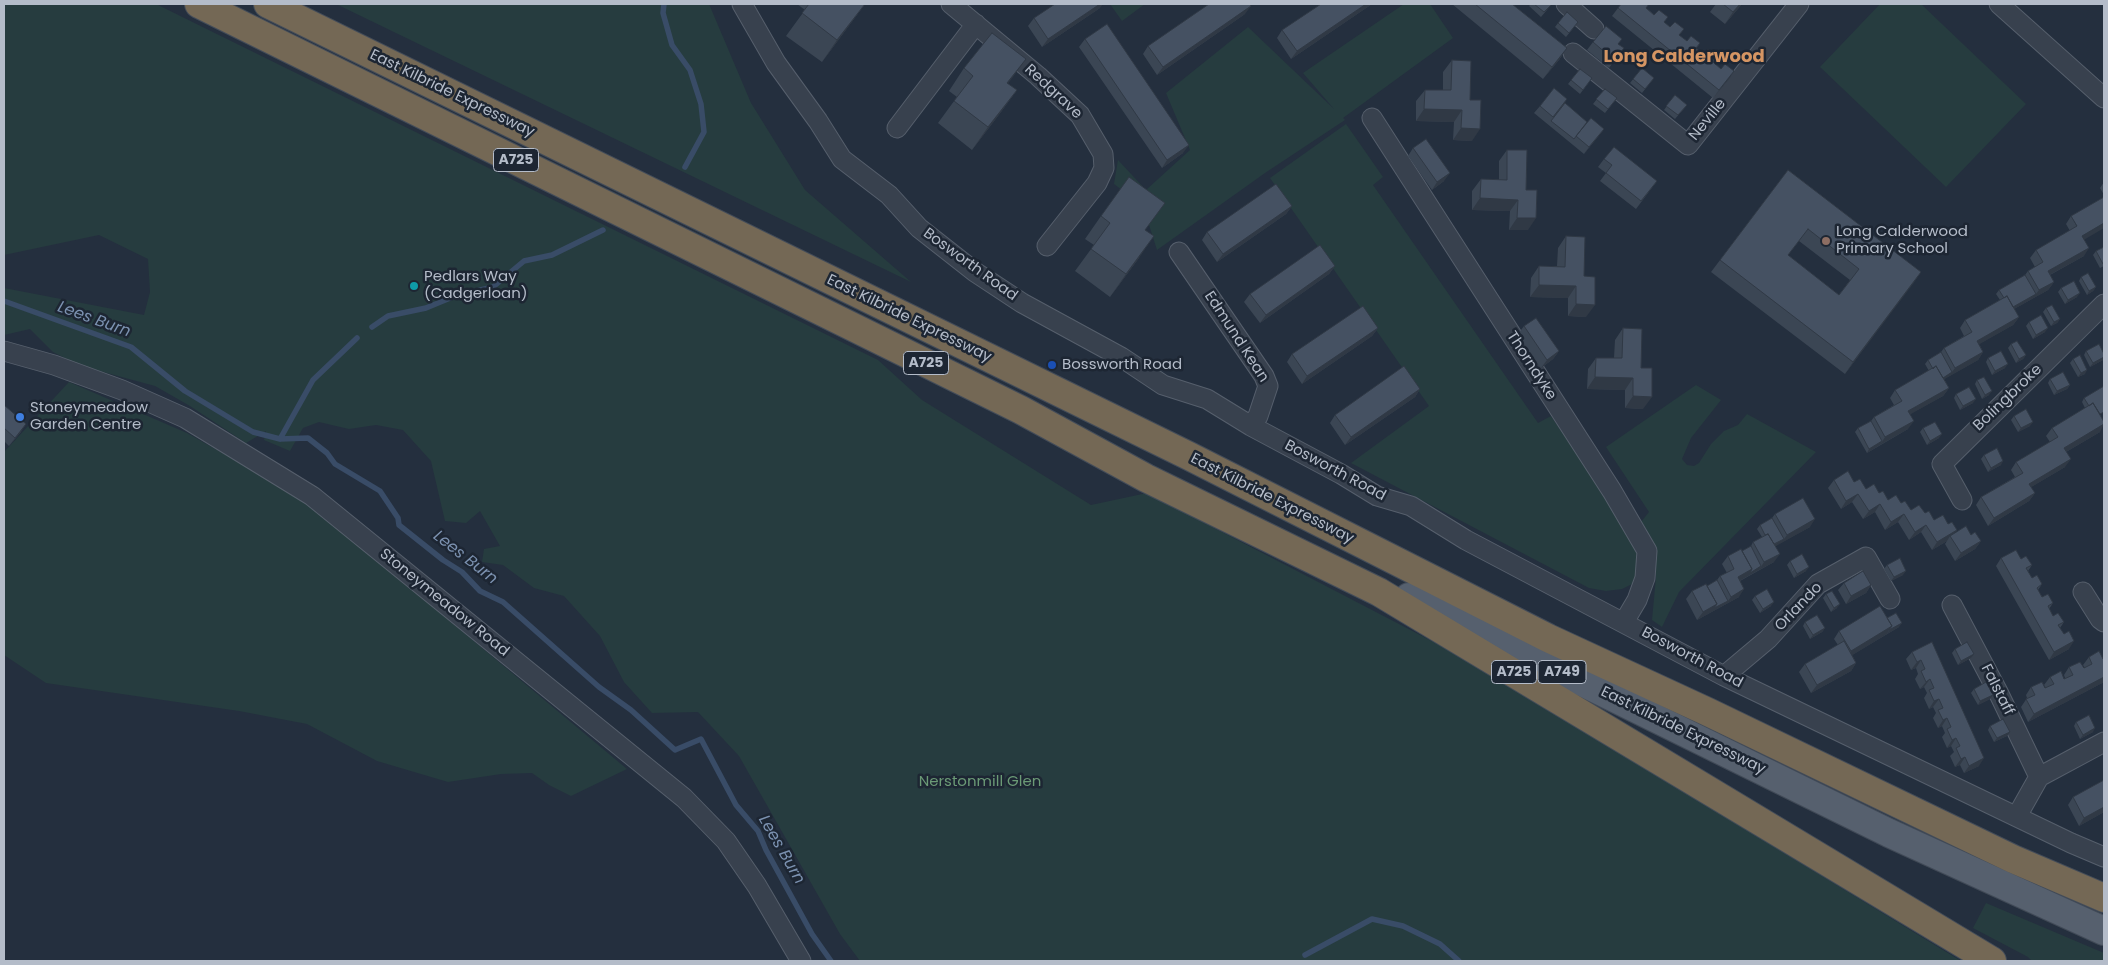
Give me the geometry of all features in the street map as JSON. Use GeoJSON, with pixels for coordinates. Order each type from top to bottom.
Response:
{"type":"FeatureCollection","features":[{"type":"Feature","properties":{"kind":"highway","name":"East Kilbride Expressway"},"geometry":{"type":"LineString","coordinates":[[199,4],[1021,410],[1146,478],[1387,597],[1992,961]]}},
{"type":"Feature","properties":{"kind":"highway","name":"East Kilbride Expressway"},"geometry":{"type":"LineString","coordinates":[[268,4],[1189,456],[1548,638],[1708,712],[2013,859],[2104,898]]}},
{"type":"Feature","properties":{"kind":"main road","name":"East Kilbride Expressway"},"geometry":{"type":"LineString","coordinates":[[1021,410],[1151,468],[1425,606],[1888,833],[2104,931]]}},
{"type":"Feature","properties":{"kind":"main road","name":"East Kilbride Expressway"},"geometry":{"type":"LineString","coordinates":[[1548,638],[1842,790],[1974,854],[2104,910]]}},
{"type":"Feature","properties":{"kind":"street","name":"Bosworth Road"},"geometry":{"type":"LineString","coordinates":[[742,4],[776,63],[818,121],[842,159],[889,196],[919,228],[975,272],[1022,303],[1121,358],[1164,385],[1208,400],[1377,496],[1412,506],[1474,544],[1724,676],[2071,843],[2104,857]]}},
{"type":"Feature","properties":{"kind":"street","name":"Redgrave"},"geometry":{"type":"LineString","coordinates":[[951,4],[1038,76],[1080,115],[1103,154],[1104,168],[1097,184],[1046,246]]}},
{"type":"Feature","properties":{"kind":"street"},"geometry":{"type":"LineString","coordinates":[[1566,4],[1594,29]]}},
{"type":"Feature","properties":{"kind":"street","name":"Neville"},"geometry":{"type":"LineString","coordinates":[[1573,53],[1688,145],[1800,4]]}},
{"type":"Feature","properties":{"kind":"street"},"geometry":{"type":"LineString","coordinates":[[1998,4],[2104,98]]}},
{"type":"Feature","properties":{"kind":"street"},"geometry":{"type":"LineString","coordinates":[[897,128],[976,24]]}},
{"type":"Feature","properties":{"kind":"street","name":"Thorndyke"},"geometry":{"type":"LineString","coordinates":[[1372,118],[1612,491],[1647,551],[1645,578],[1637,600],[1624,622]]}},
{"type":"Feature","properties":{"kind":"street","name":"Edmund Kean"},"geometry":{"type":"LineString","coordinates":[[1179,252],[1264,376],[1268,386],[1258,416],[1251,426]]}},
{"type":"Feature","properties":{"kind":"street","name":"Bolingbroke"},"geometry":{"type":"LineString","coordinates":[[1962,500],[1942,464],[2104,304]]}},
{"type":"Feature","properties":{"kind":"street","name":"Stoneymeadow Road"},"geometry":{"type":"LineString","coordinates":[[4,351],[54,365],[122,390],[184,418],[312,496],[684,798],[726,841],[757,886],[801,961]]}},
{"type":"Feature","properties":{"kind":"street","name":"Orlando"},"geometry":{"type":"LineString","coordinates":[[1724,676],[1768,639],[1818,584],[1866,558],[1890,599]]}},
{"type":"Feature","properties":{"kind":"street"},"geometry":{"type":"LineString","coordinates":[[2083,592],[2100,619],[2104,622]]}},
{"type":"Feature","properties":{"kind":"street","name":"Falstaff"},"geometry":{"type":"LineString","coordinates":[[1952,605],[2000,694],[2039,776]]}},
{"type":"Feature","properties":{"kind":"street"},"geometry":{"type":"LineString","coordinates":[[2017,816],[2039,776],[2104,742]]}},
{"type":"Feature","properties":{"kind":"green space","name":"Nerstonmill Glen"},"geometry":{"type":"Polygon","coordinates":[[[4,4],[156,4],[878,360],[922,400],[1091,505],[1147,493],[1472,662],[1961,961],[860,961],[840,934],[739,756],[698,712],[652,713],[624,682],[600,636],[564,596],[534,588],[503,565],[482,562],[484,549],[500,546],[480,511],[466,523],[445,521],[431,461],[403,430],[376,425],[349,429],[319,422],[303,428],[290,451],[264,440],[266,431],[246,443],[190,406],[155,386],[81,366],[53,352],[30,329],[4,335],[4,288],[144,315],[150,292],[148,259],[99,235],[4,255],[4,4]]]}},
{"type":"Feature","properties":{"kind":"green space"},"geometry":{"type":"Polygon","coordinates":[[[336,4],[709,4],[751,103],[805,190],[911,282],[336,4]]]}},
{"type":"Feature","properties":{"kind":"green space"},"geometry":{"type":"Polygon","coordinates":[[[1110,4],[1145,4],[1122,21],[1110,4]]]}},
{"type":"Feature","properties":{"kind":"green space"},"geometry":{"type":"Polygon","coordinates":[[[1404,4],[1430,4],[1453,38],[1343,118],[1345,120],[1265,173],[1157,250],[1143,206],[1114,184],[1118,160],[1146,190],[1190,150],[1166,93],[1248,27],[1334,109],[1303,73],[1404,4]]]}},
{"type":"Feature","properties":{"kind":"green space"},"geometry":{"type":"Polygon","coordinates":[[[1880,4],[1921,4],[2026,104],[1946,187],[1820,67],[1880,4]]]}},
{"type":"Feature","properties":{"kind":"green space"},"geometry":{"type":"Polygon","coordinates":[[[1346,124],[1383,177],[1373,185],[1538,423],[1551,416],[1636,541],[1640,558],[1636,582],[1622,589],[1606,591],[1589,588],[1351,463],[1429,406],[1270,178],[1346,124]]]}},
{"type":"Feature","properties":{"kind":"green space"},"geometry":{"type":"Polygon","coordinates":[[[69,382],[187,433],[305,500],[627,769],[571,796],[549,785],[532,773],[501,774],[448,782],[377,761],[307,724],[239,711],[46,683],[4,655],[4,452],[69,382]]]}},
{"type":"Feature","properties":{"kind":"green space"},"geometry":{"type":"Polygon","coordinates":[[[1696,385],[1721,400],[1691,438],[1682,459],[1687,465],[1694,466],[1699,463],[1711,444],[1724,431],[1738,425],[1747,414],[1816,452],[1679,592],[1662,627],[1652,620],[1656,577],[1652,550],[1641,522],[1649,512],[1606,447],[1696,385]]]}},
{"type":"Feature","properties":{"kind":"green space"},"geometry":{"type":"Polygon","coordinates":[[[1986,903],[2104,953],[2104,961],[2032,961],[2028,957],[1973,928],[1986,903]]]}},
{"type":"Feature","properties":{"kind":"building"},"geometry":{"type":"Polygon","coordinates":[[[809,4],[865,4],[837,40],[802,13],[809,4]]]}},
{"type":"Feature","properties":{"kind":"building"},"geometry":{"type":"Polygon","coordinates":[[[1055,4],[1100,4],[1048,39],[1034,18],[1055,4]]]}},
{"type":"Feature","properties":{"kind":"building"},"geometry":{"type":"Polygon","coordinates":[[[1209,4],[1249,4],[1251,6],[1163,67],[1148,46],[1209,4]]]}},
{"type":"Feature","properties":{"kind":"building"},"geometry":{"type":"Polygon","coordinates":[[[1321,4],[1366,4],[1297,51],[1282,30],[1321,4]]]}},
{"type":"Feature","properties":{"kind":"building"},"geometry":{"type":"Polygon","coordinates":[[[1475,4],[1512,4],[1567,48],[1552,67],[1475,4]]]}},
{"type":"Feature","properties":{"kind":"building"},"geometry":{"type":"Polygon","coordinates":[[[1534,4],[1552,4],[1544,12],[1534,4]]]}},
{"type":"Feature","properties":{"kind":"building"},"geometry":{"type":"Polygon","coordinates":[[[1621,4],[1649,4],[1646,8],[1654,15],[1659,10],[1668,17],[1664,22],[1670,27],[1675,22],[1684,29],[1679,35],[1687,41],[1691,36],[1700,43],[1696,48],[1704,55],[1708,49],[1717,57],[1713,62],[1721,69],[1725,64],[1734,71],[1719,90],[1618,8],[1621,4]]]}},
{"type":"Feature","properties":{"kind":"building"},"geometry":{"type":"Polygon","coordinates":[[[1723,4],[1740,4],[1733,12],[1723,4]]]}},
{"type":"Feature","properties":{"kind":"building"},"geometry":{"type":"Polygon","coordinates":[[[1567,12],[1578,22],[1569,33],[1558,23],[1567,12]]]}},
{"type":"Feature","properties":{"kind":"building"},"geometry":{"type":"Polygon","coordinates":[[[1107,24],[1189,145],[1167,160],[1085,39],[1107,24]]]}},
{"type":"Feature","properties":{"kind":"building"},"geometry":{"type":"Polygon","coordinates":[[[1606,26],[1622,39],[1618,44],[1624,48],[1614,60],[1593,42],[1606,26]]]}},
{"type":"Feature","properties":{"kind":"building"},"geometry":{"type":"Polygon","coordinates":[[[992,33],[1026,59],[1007,83],[1017,90],[988,127],[954,101],[973,76],[964,68],[992,33]]]}},
{"type":"Feature","properties":{"kind":"building"},"geometry":{"type":"Polygon","coordinates":[[[1452,60],[1471,61],[1470,100],[1481,100],[1480,129],[1461,128],[1462,110],[1424,109],[1425,90],[1451,90],[1452,60]]]}},
{"type":"Feature","properties":{"kind":"building"},"geometry":{"type":"Polygon","coordinates":[[[1642,68],[1654,78],[1645,89],[1633,79],[1642,68]]]}},
{"type":"Feature","properties":{"kind":"building"},"geometry":{"type":"Polygon","coordinates":[[[1580,69],[1592,78],[1583,90],[1571,80],[1580,69]]]}},
{"type":"Feature","properties":{"kind":"building"},"geometry":{"type":"Polygon","coordinates":[[[1554,88],[1567,99],[1553,117],[1540,106],[1554,88]]]}},
{"type":"Feature","properties":{"kind":"building"},"geometry":{"type":"Polygon","coordinates":[[[1605,89],[1617,98],[1608,109],[1596,99],[1605,89]]]}},
{"type":"Feature","properties":{"kind":"building"},"geometry":{"type":"Polygon","coordinates":[[[1675,95],[1687,105],[1678,115],[1666,106],[1675,95]]]}},
{"type":"Feature","properties":{"kind":"building"},"geometry":{"type":"Polygon","coordinates":[[[1565,103],[1587,122],[1574,139],[1551,121],[1565,103]]]}},
{"type":"Feature","properties":{"kind":"building"},"geometry":{"type":"Polygon","coordinates":[[[1591,118],[1604,129],[1589,147],[1576,136],[1591,118]]]}},
{"type":"Feature","properties":{"kind":"building"},"geometry":{"type":"Polygon","coordinates":[[[1426,139],[1450,173],[1437,182],[1413,148],[1426,139]]]}},
{"type":"Feature","properties":{"kind":"building"},"geometry":{"type":"Polygon","coordinates":[[[1614,147],[1657,181],[1641,201],[1606,173],[1612,165],[1604,159],[1614,147]]]}},
{"type":"Feature","properties":{"kind":"building"},"geometry":{"type":"Polygon","coordinates":[[[1507,150],[1527,150],[1526,190],[1537,190],[1536,218],[1517,218],[1518,200],[1480,198],[1481,179],[1507,180],[1507,150]]]}},
{"type":"Feature","properties":{"kind":"building"},"geometry":{"type":"Polygon","coordinates":[[[1788,170],[1921,272],[1853,362],[1720,260],[1788,170]],[[1808,229],[1788,255],[1839,295],[1859,269],[1808,229]]]}},
{"type":"Feature","properties":{"kind":"building"},"geometry":{"type":"Polygon","coordinates":[[[1129,177],[1165,203],[1145,230],[1154,236],[1126,274],[1091,249],[1110,223],[1101,216],[1129,177]]]}},
{"type":"Feature","properties":{"kind":"building"},"geometry":{"type":"Polygon","coordinates":[[[1276,184],[1292,206],[1223,254],[1207,232],[1276,184]]]}},
{"type":"Feature","properties":{"kind":"building"},"geometry":{"type":"Polygon","coordinates":[[[2104,197],[2104,223],[2082,236],[2089,248],[2048,271],[2054,282],[2039,290],[2028,271],[2043,262],[2036,250],[2077,226],[2071,216],[2104,197]]]}},
{"type":"Feature","properties":{"kind":"building"},"geometry":{"type":"Polygon","coordinates":[[[1566,236],[1585,237],[1584,276],[1595,277],[1595,305],[1576,304],[1576,286],[1539,285],[1539,266],[1565,267],[1566,236]]]}},
{"type":"Feature","properties":{"kind":"building"},"geometry":{"type":"Polygon","coordinates":[[[1320,245],[1335,266],[1266,315],[1250,294],[1320,245]]]}},
{"type":"Feature","properties":{"kind":"building"},"geometry":{"type":"Polygon","coordinates":[[[2104,247],[2104,263],[2103,264],[2096,251],[2104,247]]]}},
{"type":"Feature","properties":{"kind":"building"},"geometry":{"type":"Polygon","coordinates":[[[2088,273],[2096,287],[2089,291],[2081,277],[2088,273]]]}},
{"type":"Feature","properties":{"kind":"building"},"geometry":{"type":"Polygon","coordinates":[[[2025,275],[2036,294],[2013,307],[2007,296],[2004,298],[1999,290],[2025,275]]]}},
{"type":"Feature","properties":{"kind":"building"},"geometry":{"type":"Polygon","coordinates":[[[2074,281],[2080,293],[2068,300],[2061,288],[2074,281]]]}},
{"type":"Feature","properties":{"kind":"building"},"geometry":{"type":"Polygon","coordinates":[[[2007,296],[2019,317],[1977,341],[1983,352],[1955,368],[1944,348],[1972,332],[1965,320],[2007,296]]]}},
{"type":"Feature","properties":{"kind":"building"},"geometry":{"type":"Polygon","coordinates":[[[2052,305],[2060,319],[2054,322],[2046,308],[2052,305]]]}},
{"type":"Feature","properties":{"kind":"building"},"geometry":{"type":"Polygon","coordinates":[[[1363,306],[1378,328],[1307,376],[1292,354],[1363,306]]]}},
{"type":"Feature","properties":{"kind":"building"},"geometry":{"type":"Polygon","coordinates":[[[2041,315],[2048,328],[2036,335],[2029,322],[2041,315]]]}},
{"type":"Feature","properties":{"kind":"building"},"geometry":{"type":"Polygon","coordinates":[[[1536,318],[1559,351],[1547,360],[1524,326],[1536,318]]]}},
{"type":"Feature","properties":{"kind":"building"},"geometry":{"type":"Polygon","coordinates":[[[1623,328],[1642,329],[1641,368],[1652,368],[1652,397],[1633,396],[1633,378],[1595,377],[1596,358],[1622,358],[1623,328]]]}},
{"type":"Feature","properties":{"kind":"building"},"geometry":{"type":"Polygon","coordinates":[[[2017,341],[2026,355],[2019,359],[2011,344],[2017,341]]]}},
{"type":"Feature","properties":{"kind":"building"},"geometry":{"type":"Polygon","coordinates":[[[2099,344],[2104,357],[2093,363],[2086,351],[2099,344]]]}},
{"type":"Feature","properties":{"kind":"building"},"geometry":{"type":"Polygon","coordinates":[[[2001,351],[2008,364],[1995,371],[1988,358],[2001,351]]]}},
{"type":"Feature","properties":{"kind":"building"},"geometry":{"type":"Polygon","coordinates":[[[1941,352],[1952,372],[1943,378],[1936,366],[1933,369],[1928,360],[1941,352]]]}},
{"type":"Feature","properties":{"kind":"building"},"geometry":{"type":"Polygon","coordinates":[[[2080,355],[2087,370],[2081,373],[2073,359],[2080,355]]]}},
{"type":"Feature","properties":{"kind":"building"},"geometry":{"type":"Polygon","coordinates":[[[1404,366],[1420,389],[1351,437],[1335,415],[1404,366]]]}},
{"type":"Feature","properties":{"kind":"building"},"geometry":{"type":"Polygon","coordinates":[[[1936,366],[1949,388],[1908,411],[1914,421],[1885,437],[1874,417],[1902,401],[1895,390],[1936,366]]]}},
{"type":"Feature","properties":{"kind":"building"},"geometry":{"type":"Polygon","coordinates":[[[2063,372],[2070,385],[2057,391],[2050,379],[2063,372]]]}},
{"type":"Feature","properties":{"kind":"building"},"geometry":{"type":"Polygon","coordinates":[[[1984,377],[1992,391],[1985,395],[1977,380],[1984,377]]]}},
{"type":"Feature","properties":{"kind":"building"},"geometry":{"type":"Polygon","coordinates":[[[2104,386],[2104,412],[2100,414],[2093,403],[2089,406],[2084,398],[2104,386]]]}},
{"type":"Feature","properties":{"kind":"building"},"geometry":{"type":"Polygon","coordinates":[[[1969,387],[1976,399],[1963,406],[1956,394],[1969,387]]]}},
{"type":"Feature","properties":{"kind":"building"},"geometry":{"type":"Polygon","coordinates":[[[2093,403],[2104,424],[2064,448],[2071,459],[2029,484],[2035,493],[1994,518],[1981,497],[2023,473],[2016,462],[2058,437],[2052,428],[2093,403]]]}},
{"type":"Feature","properties":{"kind":"building"},"geometry":{"type":"Polygon","coordinates":[[[4,405],[26,424],[15,438],[4,428],[4,405]]]}},
{"type":"Feature","properties":{"kind":"building"},"geometry":{"type":"Polygon","coordinates":[[[2026,409],[2033,422],[2021,428],[2014,416],[2026,409]]]}},
{"type":"Feature","properties":{"kind":"building"},"geometry":{"type":"Polygon","coordinates":[[[1871,421],[1882,441],[1869,449],[1858,428],[1871,421]]]}},
{"type":"Feature","properties":{"kind":"building"},"geometry":{"type":"Polygon","coordinates":[[[1935,422],[1942,434],[1930,441],[1923,428],[1935,422]]]}},
{"type":"Feature","properties":{"kind":"building"},"geometry":{"type":"Polygon","coordinates":[[[1997,448],[2003,461],[1991,468],[1984,455],[1997,448]]]}},
{"type":"Feature","properties":{"kind":"building"},"geometry":{"type":"Polygon","coordinates":[[[1848,471],[1854,482],[1860,479],[1866,489],[1874,484],[1879,493],[1883,491],[1888,500],[1896,495],[1901,503],[1905,501],[1911,510],[1919,505],[1925,513],[1929,511],[1934,520],[1943,515],[1948,524],[1952,522],[1957,530],[1937,542],[1926,525],[1915,532],[1904,514],[1891,522],[1880,504],[1869,511],[1858,494],[1846,501],[1834,480],[1848,471]]]}},
{"type":"Feature","properties":{"kind":"building"},"geometry":{"type":"Polygon","coordinates":[[[1803,498],[1815,519],[1787,535],[1775,514],[1803,498]]]}},
{"type":"Feature","properties":{"kind":"building"},"geometry":{"type":"Polygon","coordinates":[[[1772,518],[1784,539],[1774,544],[1768,534],[1765,535],[1760,525],[1772,518]]]}},
{"type":"Feature","properties":{"kind":"building"},"geometry":{"type":"Polygon","coordinates":[[[1966,526],[1971,535],[1975,532],[1981,541],[1961,553],[1950,536],[1966,526]]]}},
{"type":"Feature","properties":{"kind":"building"},"geometry":{"type":"Polygon","coordinates":[[[1768,534],[1780,554],[1764,562],[1753,542],[1768,534]]]}},
{"type":"Feature","properties":{"kind":"building"},"geometry":{"type":"Polygon","coordinates":[[[1751,546],[1761,566],[1750,573],[1752,569],[1742,551],[1751,546]]]}},
{"type":"Feature","properties":{"kind":"building"},"geometry":{"type":"Polygon","coordinates":[[[1741,549],[1752,569],[1738,577],[1744,589],[1731,597],[1720,576],[1734,569],[1728,556],[1741,549]]]}},
{"type":"Feature","properties":{"kind":"building"},"geometry":{"type":"Polygon","coordinates":[[[2016,550],[2021,559],[2026,556],[2032,565],[2026,568],[2032,578],[2037,575],[2042,584],[2037,588],[2042,597],[2048,594],[2053,603],[2048,606],[2053,616],[2058,613],[2064,622],[2058,625],[2064,634],[2069,631],[2074,641],[2054,652],[2001,558],[2016,550]]]}},
{"type":"Feature","properties":{"kind":"building"},"geometry":{"type":"Polygon","coordinates":[[[1802,554],[1809,567],[1797,574],[1790,561],[1802,554]]]}},
{"type":"Feature","properties":{"kind":"building"},"geometry":{"type":"Polygon","coordinates":[[[1900,558],[1906,571],[1894,577],[1887,565],[1900,558]]]}},
{"type":"Feature","properties":{"kind":"building"},"geometry":{"type":"Polygon","coordinates":[[[1863,571],[1871,585],[1851,596],[1844,583],[1863,571]]]}},
{"type":"Feature","properties":{"kind":"building"},"geometry":{"type":"Polygon","coordinates":[[[1717,580],[1728,601],[1714,608],[1717,604],[1707,586],[1717,580]]]}},
{"type":"Feature","properties":{"kind":"building"},"geometry":{"type":"Polygon","coordinates":[[[1706,584],[1717,604],[1703,612],[1692,591],[1706,584]]]}},
{"type":"Feature","properties":{"kind":"building"},"geometry":{"type":"Polygon","coordinates":[[[1767,589],[1774,602],[1763,609],[1755,596],[1767,589]]]}},
{"type":"Feature","properties":{"kind":"building"},"geometry":{"type":"Polygon","coordinates":[[[1832,591],[1840,604],[1834,608],[1826,594],[1832,591]]]}},
{"type":"Feature","properties":{"kind":"building"},"geometry":{"type":"Polygon","coordinates":[[[1880,606],[1892,626],[1851,651],[1839,631],[1880,606]]]}},
{"type":"Feature","properties":{"kind":"building"},"geometry":{"type":"Polygon","coordinates":[[[1896,613],[1902,623],[1889,630],[1892,626],[1887,618],[1896,613]]]}},
{"type":"Feature","properties":{"kind":"building"},"geometry":{"type":"Polygon","coordinates":[[[1817,615],[1825,628],[1813,635],[1805,622],[1817,615]]]}},
{"type":"Feature","properties":{"kind":"building"},"geometry":{"type":"Polygon","coordinates":[[[1844,641],[1856,663],[1817,685],[1805,664],[1844,641]]]}},
{"type":"Feature","properties":{"kind":"building"},"geometry":{"type":"Polygon","coordinates":[[[1932,642],[1984,758],[1969,766],[1965,757],[1961,759],[1956,748],[1960,746],[1956,738],[1952,740],[1947,729],[1951,727],[1947,718],[1943,720],[1938,710],[1943,708],[1939,699],[1934,701],[1929,690],[1934,688],[1930,679],[1926,682],[1921,671],[1925,669],[1921,660],[1917,662],[1912,652],[1932,642]]]}},
{"type":"Feature","properties":{"kind":"building"},"geometry":{"type":"Polygon","coordinates":[[[1967,642],[1974,654],[1961,661],[1955,649],[1967,642]]]}},
{"type":"Feature","properties":{"kind":"building"},"geometry":{"type":"Polygon","coordinates":[[[2099,651],[2104,658],[2104,677],[2034,714],[2026,699],[2035,695],[2031,687],[2042,682],[2045,688],[2054,684],[2050,677],[2061,671],[2064,679],[2073,675],[2069,667],[2080,662],[2084,668],[2092,664],[2089,657],[2099,651]]]}},
{"type":"Feature","properties":{"kind":"building"},"geometry":{"type":"Polygon","coordinates":[[[1986,682],[1993,695],[1980,701],[1974,689],[1986,682]]]}},
{"type":"Feature","properties":{"kind":"building"},"geometry":{"type":"Polygon","coordinates":[[[2089,715],[2095,728],[2083,735],[2076,722],[2089,715]]]}},
{"type":"Feature","properties":{"kind":"building"},"geometry":{"type":"Polygon","coordinates":[[[2003,719],[2010,732],[1997,738],[1990,726],[2003,719]]]}},
{"type":"Feature","properties":{"kind":"building"},"geometry":{"type":"Polygon","coordinates":[[[2104,780],[2104,807],[2084,818],[2073,797],[2104,780]]]}},
{"type":"Feature","properties":{"kind":"waterway"},"geometry":{"type":"LineString","coordinates":[[664,4],[663,13],[672,45],[690,70],[701,104],[704,132],[685,167]]}},
{"type":"Feature","properties":{"kind":"waterway"},"geometry":{"type":"LineString","coordinates":[[372,327],[388,316],[426,308],[455,296],[493,287],[524,261],[552,255],[603,230]]}},
{"type":"Feature","properties":{"kind":"waterway","name":"Lees Burn"},"geometry":{"type":"LineString","coordinates":[[4,301],[131,347],[185,391],[253,432],[280,439],[308,438],[327,453],[335,464],[380,491],[398,518],[399,525],[443,560],[462,572],[480,591],[503,602],[599,687],[631,710],[675,750],[701,739],[736,805],[758,831],[766,850],[812,934],[831,961]]}},
{"type":"Feature","properties":{"kind":"waterway"},"geometry":{"type":"LineString","coordinates":[[280,439],[313,380],[357,338]]}},
{"type":"Feature","properties":{"kind":"waterway","name":"Lees Burn"},"geometry":{"type":"LineString","coordinates":[[1305,955],[1372,919],[1403,926],[1440,944],[1459,961]]}},
{"type":"Feature","properties":{"kind":"place","name":"Long Calderwood Primary School"},"geometry":{"type":"Point","coordinates":[1826,241]}},
{"type":"Feature","properties":{"kind":"place","name":"Pedlars Way (Cadgerloan)"},"geometry":{"type":"Point","coordinates":[414,286]}},
{"type":"Feature","properties":{"kind":"place","name":"Bossworth Road"},"geometry":{"type":"Point","coordinates":[1052,365]}},
{"type":"Feature","properties":{"kind":"place","name":"Stoneymeadow Garden Centre"},"geometry":{"type":"Point","coordinates":[20,417]}},
{"type":"Feature","properties":{"kind":"district","name":"Long Calderwood"},"geometry":{"type":"Point","coordinates":[1684,57]}}]}
